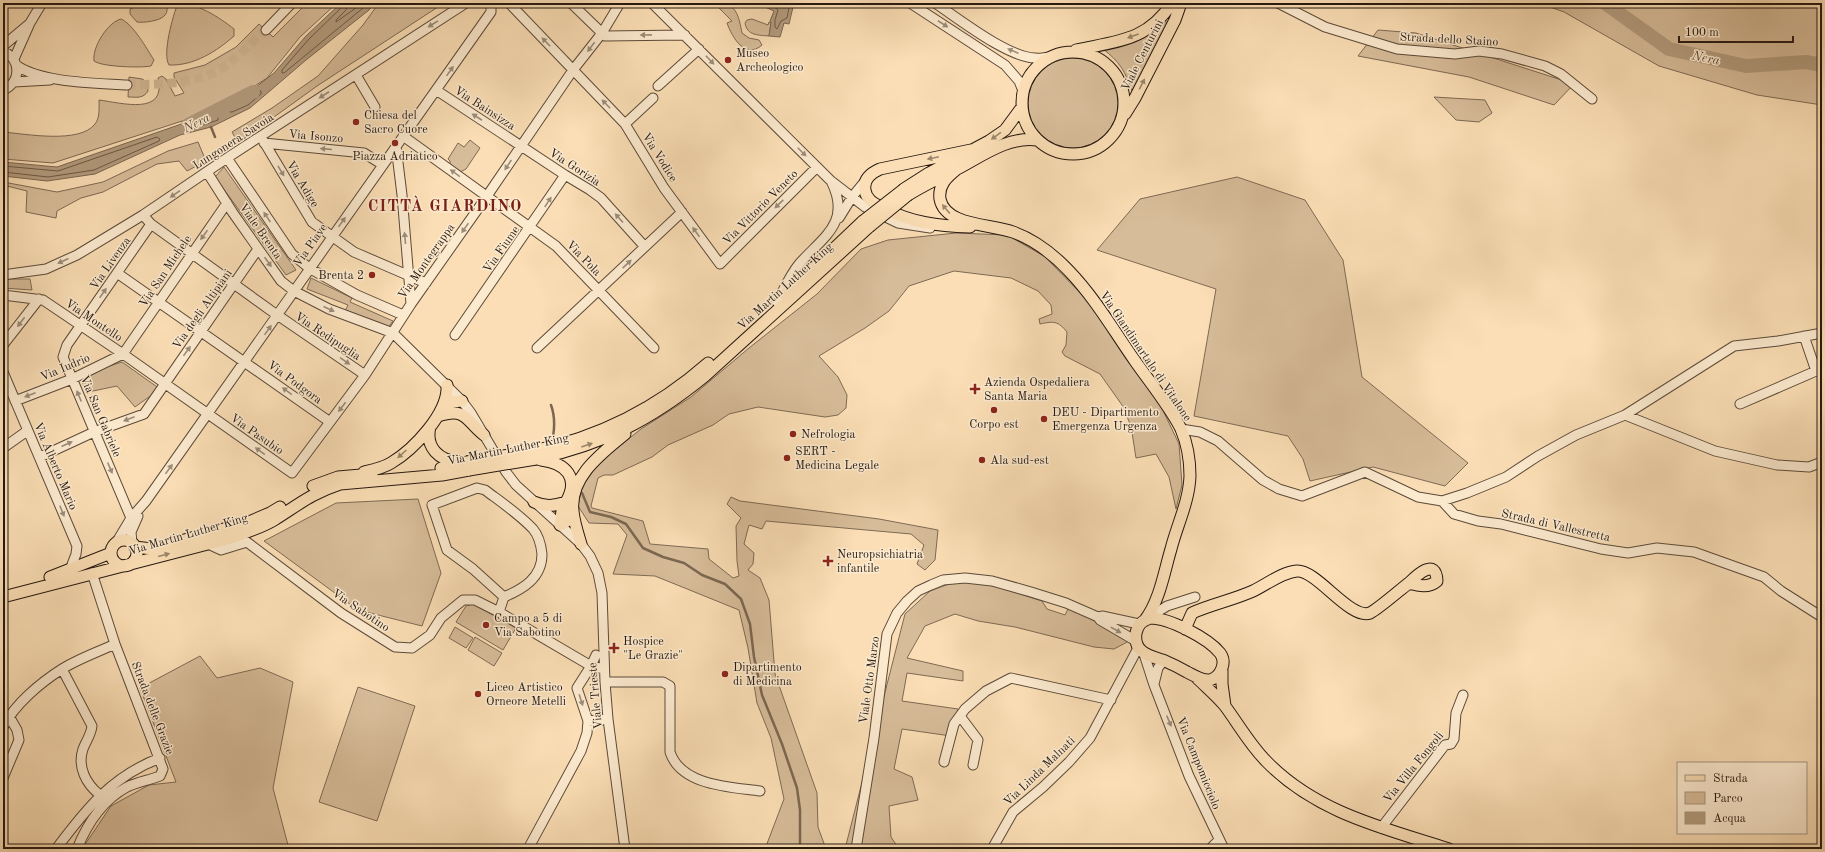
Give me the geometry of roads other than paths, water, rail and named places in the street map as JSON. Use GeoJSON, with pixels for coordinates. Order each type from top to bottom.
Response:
{"type":"FeatureCollection","features":[{"type":"Feature","properties":{"kind":"main road","name":"Viale Centurini"},"geometry":{"type":"LineString","coordinates":[[1068,52],[1133,37],[1150,29],[1164,16],[1172,3]]}},
{"type":"Feature","properties":{"kind":"main road","name":"Viale Centurini"},"geometry":{"type":"LineString","coordinates":[[1122,118],[1135,98],[1175,20],[1181,3]]}},
{"type":"Feature","properties":{"kind":"main road"},"geometry":{"type":"LineString","coordinates":[[1068,52],[1085,53],[1100,60],[1113,70],[1121,85],[1124,101],[1122,118],[1113,135],[1102,145],[1089,152],[1075,154],[1061,153],[1048,148],[1037,140],[1027,125],[1022,107],[1023,91],[1028,77],[1038,65],[1050,57],[1068,52]]}},
{"type":"Feature","properties":{"kind":"main road","name":"Via Martin Luther King"},"geometry":{"type":"LineString","coordinates":[[535,455],[559,445],[607,429],[657,403],[700,370],[866,224],[906,192],[1005,130],[1022,107]]}},
{"type":"Feature","properties":{"kind":"main road","name":"Via Martin Luther King"},"geometry":{"type":"LineString","coordinates":[[906,192],[956,169],[996,148],[1014,141],[1037,140]]}},
{"type":"Feature","properties":{"kind":"main road"},"geometry":{"type":"LineString","coordinates":[[971,150],[880,169],[871,174],[866,180],[864,188],[866,195],[872,202],[901,217],[918,222],[974,228],[1033,241]]}},
{"type":"Feature","properties":{"kind":"main road"},"geometry":{"type":"LineString","coordinates":[[956,169],[944,180],[940,188],[941,204],[946,212],[959,219],[1001,228],[1033,241]]}},
{"type":"Feature","properties":{"kind":"main road","name":"Via Martin Luther King"},"geometry":{"type":"LineString","coordinates":[[127,565],[135,558],[133,545],[152,549],[249,522],[270,513],[303,491],[321,482],[338,477],[356,474],[416,471],[468,466],[587,446],[636,424],[682,395],[705,376],[866,224]]}},
{"type":"Feature","properties":{"kind":"main road","name":"Via Giandimartalo di Vitalone"},"geometry":{"type":"LineString","coordinates":[[1033,241],[1056,258],[1089,295],[1161,397],[1181,429],[1188,453],[1190,477],[1184,510],[1172,543],[1156,600],[1137,630],[1139,648]]}},
{"type":"Feature","properties":{"kind":"main road"},"geometry":{"type":"LineString","coordinates":[[444,411],[447,394],[446,385]]}},
{"type":"Feature","properties":{"kind":"main road"},"geometry":{"type":"LineString","coordinates":[[356,474],[391,463],[430,427],[452,402],[462,401]]}},
{"type":"Feature","properties":{"kind":"main road"},"geometry":{"type":"LineString","coordinates":[[444,411],[463,415],[484,435]]}},
{"type":"Feature","properties":{"kind":"main road"},"geometry":{"type":"LineString","coordinates":[[582,544],[569,506],[578,484],[586,469],[604,451],[636,424]]}},
{"type":"Feature","properties":{"kind":"main road"},"geometry":{"type":"LineString","coordinates":[[430,427],[429,441],[434,452],[443,459],[468,466]]}},
{"type":"Feature","properties":{"kind":"main road"},"geometry":{"type":"LineString","coordinates":[[535,455],[560,466],[568,473],[572,482],[569,506],[570,518],[565,523],[560,525]]}},
{"type":"Feature","properties":{"kind":"main road","name":"Via Martin Luther King"},"geometry":{"type":"LineString","coordinates":[[127,565],[208,544],[252,530],[274,520],[307,497],[324,489],[340,484],[442,475],[468,466]]}},
{"type":"Feature","properties":{"kind":"main road"},"geometry":{"type":"LineString","coordinates":[[534,502],[548,506],[569,506]]}},
{"type":"Feature","properties":{"kind":"main road"},"geometry":{"type":"LineString","coordinates":[[3,590],[70,570],[114,548],[124,540],[133,545]]}},
{"type":"Feature","properties":{"kind":"main road"},"geometry":{"type":"LineString","coordinates":[[114,548],[116,563],[127,565]]}},
{"type":"Feature","properties":{"kind":"main road"},"geometry":{"type":"LineString","coordinates":[[3,597],[127,565]]}},
{"type":"Feature","properties":{"kind":"main road"},"geometry":{"type":"LineString","coordinates":[[1185,629],[1192,613],[1211,604],[1252,592],[1289,573],[1298,571],[1306,574],[1333,595],[1362,612],[1370,613],[1409,583]]}},
{"type":"Feature","properties":{"kind":"main road","name":"Via Giandimartalo di Vitalone"},"geometry":{"type":"LineString","coordinates":[[1156,600],[1161,615]]}},
{"type":"Feature","properties":{"kind":"main road"},"geometry":{"type":"LineString","coordinates":[[1142,622],[1161,615],[1207,642],[1220,653],[1223,660],[1222,684],[1225,706]]}},
{"type":"Feature","properties":{"kind":"main road"},"geometry":{"type":"LineString","coordinates":[[1139,648],[1197,678],[1209,680],[1218,676],[1222,670]]}},
{"type":"Feature","properties":{"kind":"main road"},"geometry":{"type":"LineString","coordinates":[[1197,678],[1225,706],[1245,738],[1267,762],[1286,779],[1321,803],[1342,814],[1381,828],[1450,849]]}},
{"type":"Feature","properties":{"kind":"street"},"geometry":{"type":"LineString","coordinates":[[14,82],[16,77],[15,62],[30,23],[42,3]]}},
{"type":"Feature","properties":{"kind":"street"},"geometry":{"type":"LineString","coordinates":[[266,30],[292,3]]}},
{"type":"Feature","properties":{"kind":"street","name":"Lungonera Savoia"},"geometry":{"type":"LineString","coordinates":[[3,275],[46,269],[77,255],[143,215],[227,158],[263,140],[356,75],[466,3]]}},
{"type":"Feature","properties":{"kind":"street","name":"Via Piave"},"geometry":{"type":"LineString","coordinates":[[114,548],[131,518],[146,501],[246,362],[309,268],[491,12],[492,3]]}},
{"type":"Feature","properties":{"kind":"street","name":"Via Vodice"},"geometry":{"type":"LineString","coordinates":[[509,3],[625,124],[664,188],[720,264]]}},
{"type":"Feature","properties":{"kind":"street"},"geometry":{"type":"LineString","coordinates":[[572,3],[605,36],[685,35]]}},
{"type":"Feature","properties":{"kind":"street","name":"Via Montegrappa"},"geometry":{"type":"LineString","coordinates":[[292,473],[365,375],[410,304],[487,196],[573,70],[602,33],[620,3]]}},
{"type":"Feature","properties":{"kind":"street"},"geometry":{"type":"LineString","coordinates":[[652,3],[817,168],[865,207],[898,223],[925,227],[951,226]]}},
{"type":"Feature","properties":{"kind":"street"},"geometry":{"type":"LineString","coordinates":[[910,3],[1006,65],[1019,81],[1023,91]]}},
{"type":"Feature","properties":{"kind":"street"},"geometry":{"type":"LineString","coordinates":[[935,3],[1001,47],[1021,55],[1034,58],[1050,57]]}},
{"type":"Feature","properties":{"kind":"street"},"geometry":{"type":"LineString","coordinates":[[1164,16],[1166,3]]}},
{"type":"Feature","properties":{"kind":"street"},"geometry":{"type":"LineString","coordinates":[[1175,20],[1187,3]]}},
{"type":"Feature","properties":{"kind":"street","name":"Strada dello Staino"},"geometry":{"type":"LineString","coordinates":[[1278,3],[1325,27],[1397,49],[1455,54],[1479,51],[1502,54],[1545,66],[1561,74],[1592,99]]}},
{"type":"Feature","properties":{"kind":"street"},"geometry":{"type":"LineString","coordinates":[[3,46],[30,23]]}},
{"type":"Feature","properties":{"kind":"street"},"geometry":{"type":"LineString","coordinates":[[658,86],[699,49]]}},
{"type":"Feature","properties":{"kind":"street"},"geometry":{"type":"LineString","coordinates":[[3,51],[15,62],[31,72],[59,80]]}},
{"type":"Feature","properties":{"kind":"street"},"geometry":{"type":"LineString","coordinates":[[356,75],[375,107]]}},
{"type":"Feature","properties":{"kind":"street"},"geometry":{"type":"LineString","coordinates":[[3,90],[14,82],[59,80],[127,85]]}},
{"type":"Feature","properties":{"kind":"street","name":"Via Bainsizza"},"geometry":{"type":"LineString","coordinates":[[436,90],[521,146]]}},
{"type":"Feature","properties":{"kind":"street"},"geometry":{"type":"LineString","coordinates":[[625,124],[653,98]]}},
{"type":"Feature","properties":{"kind":"street","name":"Via Pola"},"geometry":{"type":"LineString","coordinates":[[403,136],[556,246],[654,348]]}},
{"type":"Feature","properties":{"kind":"street","name":"Via Isonzo"},"geometry":{"type":"LineString","coordinates":[[263,140],[364,153],[383,165]]}},
{"type":"Feature","properties":{"kind":"street","name":"Via Adige"},"geometry":{"type":"LineString","coordinates":[[263,140],[312,222],[354,252],[426,283]]}},
{"type":"Feature","properties":{"kind":"street"},"geometry":{"type":"LineString","coordinates":[[396,146],[410,304]]}},
{"type":"Feature","properties":{"kind":"street","name":"Via Gorizia"},"geometry":{"type":"LineString","coordinates":[[521,146],[601,198],[645,248]]}},
{"type":"Feature","properties":{"kind":"street","name":"Viale Brenta"},"geometry":{"type":"LineString","coordinates":[[227,158],[292,254],[309,268],[357,295],[403,315]]}},
{"type":"Feature","properties":{"kind":"street","name":"Via Vittorio Veneto"},"geometry":{"type":"LineString","coordinates":[[720,264],[817,168]]}},
{"type":"Feature","properties":{"kind":"street","name":"Viale Brenta"},"geometry":{"type":"LineString","coordinates":[[207,172],[281,281],[294,291],[329,309],[392,333]]}},
{"type":"Feature","properties":{"kind":"street","name":"Via Fiume"},"geometry":{"type":"LineString","coordinates":[[455,335],[565,175]]}},
{"type":"Feature","properties":{"kind":"street"},"geometry":{"type":"LineString","coordinates":[[830,180],[837,195],[839,209],[836,223]]}},
{"type":"Feature","properties":{"kind":"street"},"geometry":{"type":"LineString","coordinates":[[777,302],[791,275],[830,233],[852,197],[866,180]]}},
{"type":"Feature","properties":{"kind":"street","name":"Via San Michele"},"geometry":{"type":"LineString","coordinates":[[123,354],[191,253],[227,203]]}},
{"type":"Feature","properties":{"kind":"street"},"geometry":{"type":"LineString","coordinates":[[537,348],[682,212]]}},
{"type":"Feature","properties":{"kind":"street"},"geometry":{"type":"LineString","coordinates":[[143,215],[151,224]]}},
{"type":"Feature","properties":{"kind":"street","name":"Via Redipuglia"},"geometry":{"type":"LineString","coordinates":[[151,224],[234,285],[365,375]]}},
{"type":"Feature","properties":{"kind":"street","name":"Via Livenza"},"geometry":{"type":"LineString","coordinates":[[81,325],[151,224]]}},
{"type":"Feature","properties":{"kind":"street","name":"Via degli Altipiani"},"geometry":{"type":"LineString","coordinates":[[40,457],[94,432],[144,414],[258,249]]}},
{"type":"Feature","properties":{"kind":"street","name":"Via Podgora"},"geometry":{"type":"LineString","coordinates":[[117,273],[330,422]]}},
{"type":"Feature","properties":{"kind":"street","name":"Via Montello"},"geometry":{"type":"LineString","coordinates":[[3,295],[39,299],[81,325],[208,414]]}},
{"type":"Feature","properties":{"kind":"street"},"geometry":{"type":"LineString","coordinates":[[3,345],[39,299]]}},
{"type":"Feature","properties":{"kind":"street","name":"Via San Gabriele"},"geometry":{"type":"LineString","coordinates":[[81,325],[64,352],[63,357],[131,518]]}},
{"type":"Feature","properties":{"kind":"street","name":"Viale Trieste"},"geometry":{"type":"LineString","coordinates":[[392,333],[462,401],[471,413],[509,477],[534,502],[582,544],[590,556],[598,573],[602,593],[604,669],[608,719],[625,849]]}},
{"type":"Feature","properties":{"kind":"street"},"geometry":{"type":"LineString","coordinates":[[1181,429],[1200,432],[1218,441],[1263,480],[1279,488],[1302,496],[1365,472],[1418,497],[1442,501],[1467,493],[1506,477],[1538,456],[1576,435],[1625,415],[1734,346],[1754,345],[1822,333]]}},
{"type":"Feature","properties":{"kind":"street"},"geometry":{"type":"LineString","coordinates":[[1740,404],[1819,370],[1804,336]]}},
{"type":"Feature","properties":{"kind":"street","name":"Via Iudrio"},"geometry":{"type":"LineString","coordinates":[[15,401],[72,379],[123,354]]}},
{"type":"Feature","properties":{"kind":"street","name":"Via Alberto Mario"},"geometry":{"type":"LineString","coordinates":[[4,378],[40,457],[76,546],[76,554],[70,570]]}},
{"type":"Feature","properties":{"kind":"street","name":"Via Pasubio"},"geometry":{"type":"LineString","coordinates":[[208,414],[292,473]]}},
{"type":"Feature","properties":{"kind":"street"},"geometry":{"type":"LineString","coordinates":[[1625,415],[1715,451],[1777,465],[1809,467],[1822,462]]}},
{"type":"Feature","properties":{"kind":"street"},"geometry":{"type":"LineString","coordinates":[[3,448],[27,431]]}},
{"type":"Feature","properties":{"kind":"street"},"geometry":{"type":"LineString","coordinates":[[504,597],[473,569],[447,550],[432,505],[477,488],[485,490],[533,530],[541,545],[542,561],[536,576],[526,585],[504,597],[498,612],[591,666],[604,669]]}},
{"type":"Feature","properties":{"kind":"street","name":"Via Piave"},"geometry":{"type":"LineString","coordinates":[[133,545],[132,532],[134,523],[146,501]]}},
{"type":"Feature","properties":{"kind":"street","name":"Strada di Vallestretta"},"geometry":{"type":"LineString","coordinates":[[1442,501],[1454,514],[1478,521],[1501,524],[1601,549],[1628,552],[1657,548],[1694,552],[1764,577],[1781,591],[1822,617]]}},
{"type":"Feature","properties":{"kind":"street","name":"Via Sabotino"},"geometry":{"type":"LineString","coordinates":[[208,544],[222,550],[247,542],[341,613],[395,647],[412,648],[430,635],[441,618],[463,600],[476,600],[498,612]]}},
{"type":"Feature","properties":{"kind":"street","name":"Strada delle Grazie"},"geometry":{"type":"LineString","coordinates":[[73,849],[99,812],[116,794],[128,787],[160,776],[163,769],[115,644],[92,574]]}},
{"type":"Feature","properties":{"kind":"street","name":"Viale Otto Marzo"},"geometry":{"type":"LineString","coordinates":[[856,849],[874,738],[887,634],[897,612],[918,591],[943,580],[965,578],[992,582],[1031,592],[1066,603],[1098,616],[1142,622]]}},
{"type":"Feature","properties":{"kind":"street"},"geometry":{"type":"LineString","coordinates":[[1161,615],[1167,606],[1195,597]]}},
{"type":"Feature","properties":{"kind":"street","name":"Viale Otto Marzo"},"geometry":{"type":"LineString","coordinates":[[1098,616],[1100,620],[1139,648]]}},
{"type":"Feature","properties":{"kind":"street"},"geometry":{"type":"LineString","coordinates":[[3,727],[9,716],[33,691],[62,669],[115,644]]}},
{"type":"Feature","properties":{"kind":"street"},"geometry":{"type":"LineString","coordinates":[[528,849],[581,751],[587,734],[588,721],[577,688],[596,655],[604,645]]}},
{"type":"Feature","properties":{"kind":"street","name":"Via Campomicciolo"},"geometry":{"type":"LineString","coordinates":[[1139,648],[1190,776],[1224,849]]}},
{"type":"Feature","properties":{"kind":"street","name":"Via Linda Malnati"},"geometry":{"type":"LineString","coordinates":[[992,849],[1013,812],[1043,787],[1069,762],[1090,738],[1130,661],[1139,648]]}},
{"type":"Feature","properties":{"kind":"street"},"geometry":{"type":"LineString","coordinates":[[581,659],[596,655]]}},
{"type":"Feature","properties":{"kind":"street"},"geometry":{"type":"LineString","coordinates":[[1154,685],[1158,668],[1163,661]]}},
{"type":"Feature","properties":{"kind":"street"},"geometry":{"type":"LineString","coordinates":[[62,669],[92,726],[91,733],[83,748],[81,765],[89,786],[100,795]]}},
{"type":"Feature","properties":{"kind":"street"},"geometry":{"type":"LineString","coordinates":[[944,762],[954,724],[965,709],[986,691],[1011,678],[1111,700]]}},
{"type":"Feature","properties":{"kind":"street"},"geometry":{"type":"LineString","coordinates":[[605,682],[663,682],[670,686],[670,752],[673,760],[693,778],[705,783],[760,791]]}},
{"type":"Feature","properties":{"kind":"street","name":"Via Villa Fongoli"},"geometry":{"type":"LineString","coordinates":[[1381,828],[1445,745],[1451,744],[1454,738],[1456,713],[1463,695]]}},
{"type":"Feature","properties":{"kind":"street"},"geometry":{"type":"LineString","coordinates":[[3,778],[19,740],[17,730],[9,716]]}},
{"type":"Feature","properties":{"kind":"street"},"geometry":{"type":"LineString","coordinates":[[960,716],[978,740],[973,765]]}},
{"type":"Feature","properties":{"kind":"street"},"geometry":{"type":"LineString","coordinates":[[588,721],[608,719]]}},
{"type":"Feature","properties":{"kind":"street"},"geometry":{"type":"LineString","coordinates":[[56,849],[100,795],[131,771],[160,758]]}},
{"type":"Feature","properties":{"kind":"street","name":"Strada delle Grazie"},"geometry":{"type":"LineString","coordinates":[[77,849],[82,838]]}},
{"type":"Feature","properties":{"kind":"street"},"geometry":{"type":"LineString","coordinates":[[1210,849],[1219,840]]}},
{"type":"Feature","properties":{"kind":"water"},"geometry":{"type":"Polygon","coordinates":[[[341,3],[374,3],[369,10],[306,60],[250,108],[211,127],[180,135],[95,174],[47,181],[3,176],[3,162],[57,167],[222,110],[274,73],[306,36],[341,3]]]}},
{"type":"Feature","properties":{"kind":"water"},"geometry":{"type":"Polygon","coordinates":[[[767,3],[794,3],[789,24],[784,23],[780,37],[769,36],[770,21],[774,11],[765,7],[767,3]]]}},
{"type":"Feature","properties":{"kind":"waterway","name":"Nera"},"geometry":{"type":"LineString","coordinates":[[1605,3],[1669,49],[1746,66],[1806,62],[1822,65]]}},
{"type":"Feature","properties":{"kind":"waterway","name":"Nera"},"geometry":{"type":"LineString","coordinates":[[188,125],[253,92]]}},
{"type":"Feature","properties":{"kind":"waterway"},"geometry":{"type":"LineString","coordinates":[[211,127],[215,137]]}},
{"type":"Feature","properties":{"kind":"waterway"},"geometry":{"type":"LineString","coordinates":[[551,405],[554,421],[553,437]]}},
{"type":"Feature","properties":{"kind":"waterway"},"geometry":{"type":"LineString","coordinates":[[582,493],[590,512],[611,517],[626,524],[643,548],[663,557],[684,563],[702,575],[725,584],[741,599],[750,624],[754,657],[762,695],[782,744],[797,788],[800,810],[800,844],[802,849]]}},
{"type":"Feature","properties":{"kind":"tunnel"},"geometry":{"type":"LineString","coordinates":[[127,85],[177,82],[190,80],[213,73],[230,63],[266,30]]}},
{"type":"Feature","properties":{"kind":"place","name":"Museo Archeologico"},"geometry":{"type":"Point","coordinates":[728,60]}},
{"type":"Feature","properties":{"kind":"place","name":"Chiesa del Sacro Cuore"},"geometry":{"type":"Point","coordinates":[356,122]}},
{"type":"Feature","properties":{"kind":"place","name":"Piazza Adriatico"},"geometry":{"type":"Point","coordinates":[395,143]}},
{"type":"Feature","properties":{"kind":"place","name":"Brenta 2"},"geometry":{"type":"Point","coordinates":[372,275]}},
{"type":"Feature","properties":{"kind":"place","name":"Azienda Ospedaliera Santa Maria"},"geometry":{"type":"Point","coordinates":[975,389]}},
{"type":"Feature","properties":{"kind":"place","name":"Corpo est"},"geometry":{"type":"Point","coordinates":[994,410]}},
{"type":"Feature","properties":{"kind":"place","name":"DEU - Dipartimento Emergenza Urgenza"},"geometry":{"type":"Point","coordinates":[1044,419]}},
{"type":"Feature","properties":{"kind":"place","name":"Nefrologia"},"geometry":{"type":"Point","coordinates":[793,434]}},
{"type":"Feature","properties":{"kind":"place","name":"SERT - Medicina Legale"},"geometry":{"type":"Point","coordinates":[787,458]}},
{"type":"Feature","properties":{"kind":"place","name":"Ala sud-est"},"geometry":{"type":"Point","coordinates":[982,460]}},
{"type":"Feature","properties":{"kind":"place","name":"Neuropsichiatria infantile"},"geometry":{"type":"Point","coordinates":[828,561]}},
{"type":"Feature","properties":{"kind":"place","name":"Campo a 5 di Via Sabotino"},"geometry":{"type":"Point","coordinates":[486,625]}},
{"type":"Feature","properties":{"kind":"place","name":"Hospice \"Le Grazie\""},"geometry":{"type":"Point","coordinates":[614,648]}},
{"type":"Feature","properties":{"kind":"place","name":"Dipartimento di Medicina"},"geometry":{"type":"Point","coordinates":[725,674]}},
{"type":"Feature","properties":{"kind":"place","name":"Liceo Artistico Orneore Metelli"},"geometry":{"type":"Point","coordinates":[478,694]}},
{"type":"Feature","properties":{"kind":"district","name":"CITTÀ GIARDINO"},"geometry":{"type":"Point","coordinates":[445,205]}}]}
